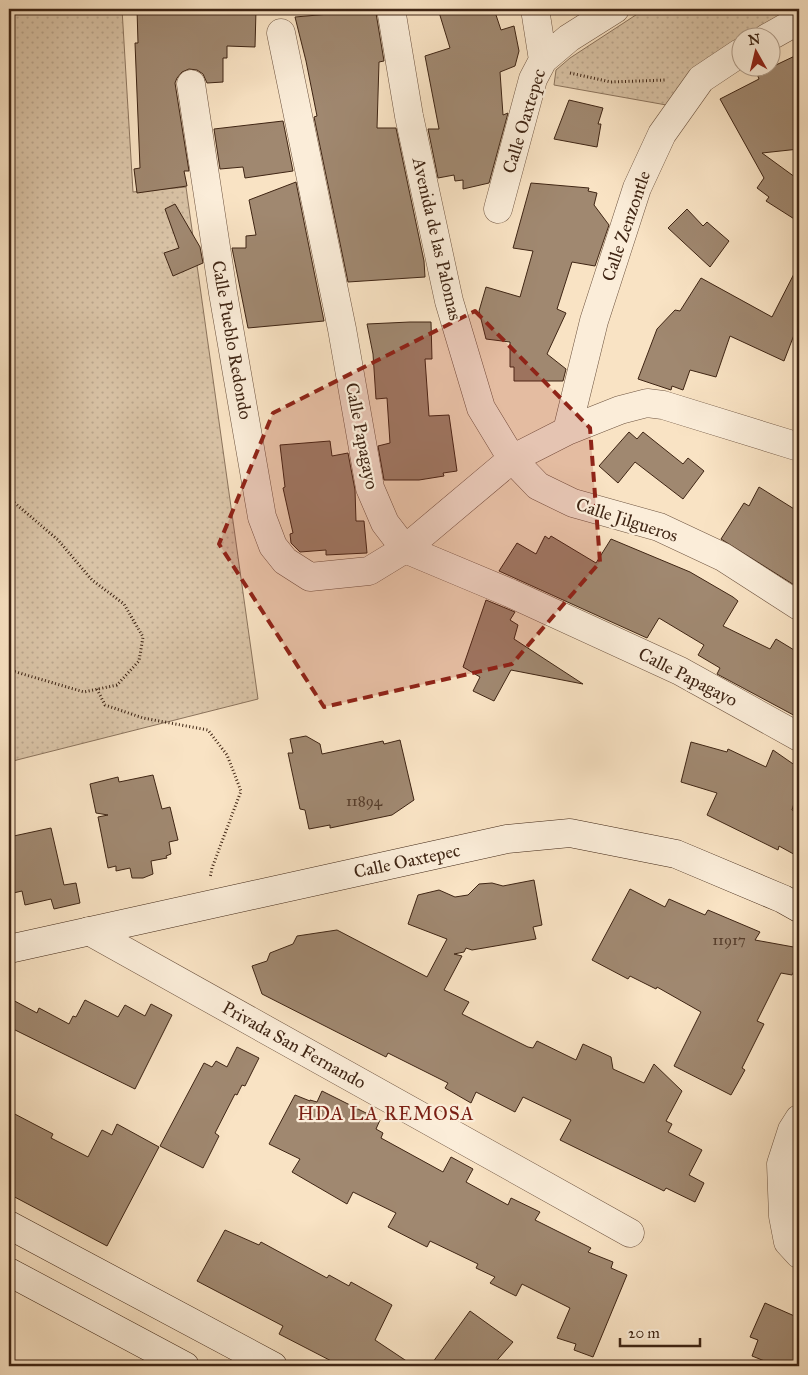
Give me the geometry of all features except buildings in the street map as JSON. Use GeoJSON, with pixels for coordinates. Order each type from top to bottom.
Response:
{"type":"FeatureCollection","features":[{"type":"Feature","properties":{"kind":"street","name":"Avenida de las Palomas"},"geometry":{"type":"LineString","coordinates":[[391,9],[409,116],[449,301],[481,408],[512,459]]}},
{"type":"Feature","properties":{"kind":"street"},"geometry":{"type":"LineString","coordinates":[[535,9],[543,60]]}},
{"type":"Feature","properties":{"kind":"street","name":"Calle Oaxtepec"},"geometry":{"type":"LineString","coordinates":[[498,209],[533,79],[543,60],[570,38],[615,9]]}},
{"type":"Feature","properties":{"kind":"street"},"geometry":{"type":"LineString","coordinates":[[780,31],[799,20]]}},
{"type":"Feature","properties":{"kind":"street","name":"Calle Papagayo"},"geometry":{"type":"LineString","coordinates":[[281,33],[342,328],[370,488],[385,523],[405,549],[510,593],[680,670],[799,737]]}},
{"type":"Feature","properties":{"kind":"street","name":"Calle Zenzontle"},"geometry":{"type":"LineString","coordinates":[[567,431],[594,322],[637,188],[662,134],[701,79],[730,60]]}},
{"type":"Feature","properties":{"kind":"street","name":"Calle Pueblo Redondo"},"geometry":{"type":"LineString","coordinates":[[191,84],[223,293],[262,517],[273,546],[285,561],[310,577],[369,571],[405,549]]}},
{"type":"Feature","properties":{"kind":"street"},"geometry":{"type":"LineString","coordinates":[[405,549],[512,459],[567,431],[620,410],[648,403],[663,405],[799,447]]}},
{"type":"Feature","properties":{"kind":"street","name":"Calle Jilgueros"},"geometry":{"type":"LineString","coordinates":[[512,459],[538,486],[573,503],[667,531],[723,557],[799,606]]}},
{"type":"Feature","properties":{"kind":"street","name":"Calle Oaxtepec"},"geometry":{"type":"LineString","coordinates":[[9,949],[507,839],[570,833],[676,854],[783,899],[799,908]]}},
{"type":"Feature","properties":{"kind":"street","name":"Privada San Fernando"},"geometry":{"type":"LineString","coordinates":[[89,931],[630,1232]]}},
{"type":"Feature","properties":{"kind":"street"},"geometry":{"type":"LineString","coordinates":[[799,1119],[792,1130],[781,1164],[783,1216],[788,1242],[799,1254]]}},
{"type":"Feature","properties":{"kind":"street"},"geometry":{"type":"LineString","coordinates":[[9,1225],[273,1366]]}},
{"type":"Feature","properties":{"kind":"street"},"geometry":{"type":"LineString","coordinates":[[9,1272],[185,1366]]}},
{"type":"Feature","properties":{"kind":"path"},"geometry":{"type":"LineString","coordinates":[[543,60],[556,70],[611,82],[701,79]]}},
{"type":"Feature","properties":{"kind":"path"},"geometry":{"type":"LineString","coordinates":[[9,498],[58,540],[92,580],[124,604],[143,637],[139,661],[117,685],[84,692],[9,670]]}},
{"type":"Feature","properties":{"kind":"path"},"geometry":{"type":"LineString","coordinates":[[97,689],[105,705],[142,718],[208,730],[227,755],[241,791],[212,868],[206,906]]}},
{"type":"Feature","properties":{"kind":"highlighted area"},"geometry":{"type":"Polygon","coordinates":[[[475,311],[590,428],[600,562],[512,664],[324,707],[219,544],[273,413],[475,311]]]}},
{"type":"Feature","properties":{"kind":"shaded area"},"geometry":{"type":"Polygon","coordinates":[[[9,9],[122,9],[133,192],[186,187],[258,699],[9,762],[9,9]]]}},
{"type":"Feature","properties":{"kind":"shaded area"},"geometry":{"type":"Polygon","coordinates":[[[645,9],[799,9],[799,11],[766,28],[730,28],[730,51],[672,106],[554,85],[556,70],[570,58],[645,9]]]}},
{"type":"Feature","properties":{"kind":"district","name":"HDA LA REMOSA"},"geometry":{"type":"Point","coordinates":[386,1113]}}]}
